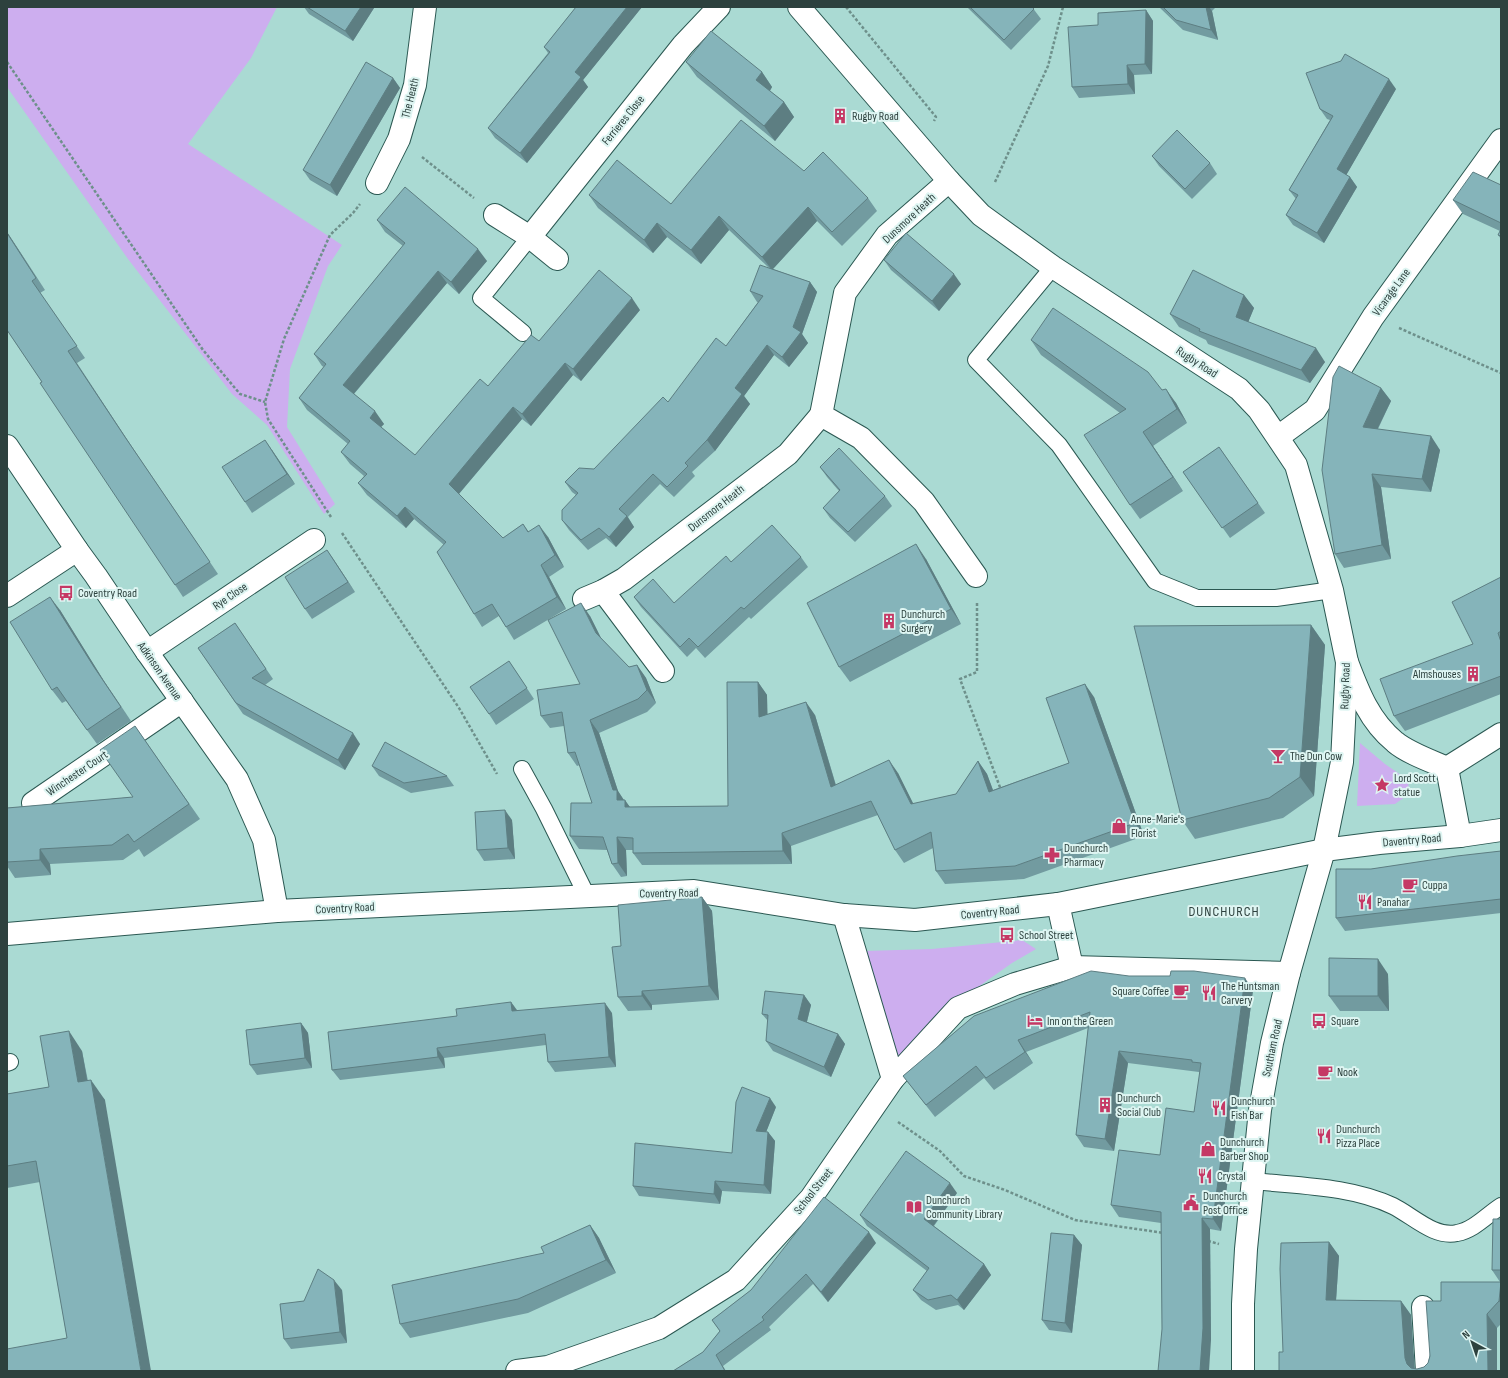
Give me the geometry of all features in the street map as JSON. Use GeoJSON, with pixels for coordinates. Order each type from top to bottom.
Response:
{"type":"FeatureCollection","features":[{"type":"Feature","properties":{"kind":"street","name":"The Heath"},"geometry":{"type":"LineString","coordinates":[[377,183],[399,139],[415,85],[425,7]]}},
{"type":"Feature","properties":{"kind":"street","name":"Ferrieres Close"},"geometry":{"type":"LineString","coordinates":[[530,237],[683,45],[719,7]]}},
{"type":"Feature","properties":{"kind":"street","name":"Rugby Road"},"geometry":{"type":"LineString","coordinates":[[799,7],[949,181],[981,215],[1053,267],[1238,389],[1259,410],[1296,465],[1332,590],[1347,662],[1342,762],[1324,850]]}},
{"type":"Feature","properties":{"kind":"street","name":"Vicarage Lane"},"geometry":{"type":"LineString","coordinates":[[1278,437],[1315,410],[1373,317],[1501,140]]}},
{"type":"Feature","properties":{"kind":"street","name":"Dunsmore Heath"},"geometry":{"type":"LineString","coordinates":[[663,671],[593,595],[624,579],[788,454],[821,415],[845,293],[887,235],[949,181]]}},
{"type":"Feature","properties":{"kind":"street"},"geometry":{"type":"LineString","coordinates":[[495,215],[530,237],[557,259]]}},
{"type":"Feature","properties":{"kind":"street"},"geometry":{"type":"LineString","coordinates":[[821,415],[861,438],[924,502],[976,576]]}},
{"type":"Feature","properties":{"kind":"street","name":"Adkinson Avenue"},"geometry":{"type":"LineString","coordinates":[[7,446],[147,652],[236,778],[264,840],[277,911]]}},
{"type":"Feature","properties":{"kind":"street","name":"Rye Close"},"geometry":{"type":"LineString","coordinates":[[147,652],[314,540]]}},
{"type":"Feature","properties":{"kind":"street"},"geometry":{"type":"LineString","coordinates":[[7,596],[77,550]]}},
{"type":"Feature","properties":{"kind":"street"},"geometry":{"type":"LineString","coordinates":[[1347,662],[1362,701],[1383,731],[1396,743],[1447,768]]}},
{"type":"Feature","properties":{"kind":"street","name":"Winchester Court"},"geometry":{"type":"LineString","coordinates":[[32,803],[182,701]]}},
{"type":"Feature","properties":{"kind":"street"},"geometry":{"type":"LineString","coordinates":[[1447,768],[1501,734]]}},
{"type":"Feature","properties":{"kind":"street"},"geometry":{"type":"LineString","coordinates":[[1447,768],[1460,836]]}},
{"type":"Feature","properties":{"kind":"street","name":"Daventry Road"},"geometry":{"type":"LineString","coordinates":[[1324,850],[1379,843],[1460,836],[1501,830]]}},
{"type":"Feature","properties":{"kind":"street","name":"Coventry Road"},"geometry":{"type":"LineString","coordinates":[[7,934],[277,911],[694,891],[844,914],[915,920],[1058,904],[1324,850]]}},
{"type":"Feature","properties":{"kind":"street","name":"Southam Road"},"geometry":{"type":"LineString","coordinates":[[1243,1371],[1243,1304],[1246,1249],[1260,1110],[1272,1043],[1324,850]]}},
{"type":"Feature","properties":{"kind":"street"},"geometry":{"type":"LineString","coordinates":[[1058,904],[1072,967]]}},
{"type":"Feature","properties":{"kind":"street"},"geometry":{"type":"LineString","coordinates":[[844,914],[893,1079]]}},
{"type":"Feature","properties":{"kind":"street","name":"School Street"},"geometry":{"type":"LineString","coordinates":[[517,1371],[548,1367],[659,1328],[736,1280],[811,1198],[893,1079],[958,1008],[1015,984],[1072,967],[1290,973]]}},
{"type":"Feature","properties":{"kind":"street"},"geometry":{"type":"LineString","coordinates":[[1423,1307],[1426,1371]]}},
{"type":"Feature","properties":{"kind":"lane"},"geometry":{"type":"LineString","coordinates":[[523,332],[481,298],[530,237]]}},
{"type":"Feature","properties":{"kind":"lane"},"geometry":{"type":"LineString","coordinates":[[1053,267],[976,360],[1059,445],[1155,581],[1197,598],[1276,598],[1332,590]]}},
{"type":"Feature","properties":{"kind":"lane"},"geometry":{"type":"LineString","coordinates":[[522,769],[544,809],[587,896]]}},
{"type":"Feature","properties":{"kind":"lane"},"geometry":{"type":"LineString","coordinates":[[1253,1181],[1352,1192],[1393,1206],[1438,1232],[1456,1233],[1470,1228],[1501,1206]]}},
{"type":"Feature","properties":{"kind":"path"},"geometry":{"type":"LineString","coordinates":[[846,7],[936,117]]}},
{"type":"Feature","properties":{"kind":"path"},"geometry":{"type":"LineString","coordinates":[[995,182],[1048,66],[1063,7]]}},
{"type":"Feature","properties":{"kind":"path"},"geometry":{"type":"LineString","coordinates":[[7,62],[203,350],[240,394],[265,402]]}},
{"type":"Feature","properties":{"kind":"path"},"geometry":{"type":"LineString","coordinates":[[399,139],[495,215]]}},
{"type":"Feature","properties":{"kind":"path"},"geometry":{"type":"LineString","coordinates":[[333,520],[268,419],[265,402],[284,339],[330,235],[353,213],[377,183]]}},
{"type":"Feature","properties":{"kind":"path"},"geometry":{"type":"LineString","coordinates":[[1373,317],[1501,373]]}},
{"type":"Feature","properties":{"kind":"path"},"geometry":{"type":"LineString","coordinates":[[342,533],[459,708],[498,775]]}},
{"type":"Feature","properties":{"kind":"path"},"geometry":{"type":"LineString","coordinates":[[976,576],[977,672],[960,679],[1004,797]]}},
{"type":"Feature","properties":{"kind":"path"},"geometry":{"type":"LineString","coordinates":[[874,1106],[940,1151],[964,1176],[1005,1190],[1075,1220],[1170,1234]]}},
{"type":"Feature","properties":{"kind":"path"},"geometry":{"type":"LineString","coordinates":[[1201,1240],[1246,1249]]}},
{"type":"Feature","properties":{"kind":"shaded area"},"geometry":{"type":"Polygon","coordinates":[[[7,7],[277,7],[251,58],[188,144],[342,245],[328,266],[290,369],[287,427],[335,504],[324,514],[267,425],[232,394],[128,259],[7,87],[7,7]]]}},
{"type":"Feature","properties":{"kind":"shaded area"},"geometry":{"type":"Polygon","coordinates":[[[1360,743],[1385,764],[1408,780],[1409,794],[1395,804],[1357,806],[1360,743]]]}},
{"type":"Feature","properties":{"kind":"shaded area"},"geometry":{"type":"Polygon","coordinates":[[[1022,940],[1036,949],[1012,963],[954,1004],[896,1066],[864,951],[932,949],[1022,940]]]}},
{"type":"Feature","properties":{"kind":"building"},"geometry":{"type":"Polygon","coordinates":[[[307,7],[361,7],[345,31],[307,7]]]}},
{"type":"Feature","properties":{"kind":"building"},"geometry":{"type":"Polygon","coordinates":[[[576,7],[627,7],[575,72],[581,77],[520,153],[488,128],[550,52],[544,47],[576,7]]]}},
{"type":"Feature","properties":{"kind":"building"},"geometry":{"type":"Polygon","coordinates":[[[970,7],[1032,7],[1034,9],[1004,40],[970,7]]]}},
{"type":"Feature","properties":{"kind":"building"},"geometry":{"type":"Polygon","coordinates":[[[1163,7],[1206,7],[1211,30],[1176,20],[1163,7]]]}},
{"type":"Feature","properties":{"kind":"building"},"geometry":{"type":"Polygon","coordinates":[[[1146,10],[1145,64],[1127,65],[1128,84],[1072,87],[1068,27],[1098,25],[1098,13],[1146,10]]]}},
{"type":"Feature","properties":{"kind":"building"},"geometry":{"type":"Polygon","coordinates":[[[711,31],[762,72],[756,80],[784,102],[764,126],[686,62],[711,31]]]}},
{"type":"Feature","properties":{"kind":"building"},"geometry":{"type":"Polygon","coordinates":[[[1345,54],[1389,79],[1337,169],[1350,177],[1317,233],[1286,215],[1298,195],[1289,190],[1333,116],[1320,109],[1306,73],[1341,61],[1345,54]]]}},
{"type":"Feature","properties":{"kind":"building"},"geometry":{"type":"Polygon","coordinates":[[[366,62],[393,78],[330,185],[303,170],[366,62]]]}},
{"type":"Feature","properties":{"kind":"building"},"geometry":{"type":"Polygon","coordinates":[[[741,120],[804,171],[823,152],[868,198],[832,232],[808,207],[762,257],[719,216],[691,250],[657,223],[644,240],[589,195],[617,160],[671,204],[741,120]]]}},
{"type":"Feature","properties":{"kind":"building"},"geometry":{"type":"Polygon","coordinates":[[[1177,130],[1210,163],[1185,189],[1152,156],[1177,130]]]}},
{"type":"Feature","properties":{"kind":"building"},"geometry":{"type":"Polygon","coordinates":[[[1473,172],[1501,185],[1501,223],[1453,200],[1473,172]]]}},
{"type":"Feature","properties":{"kind":"building"},"geometry":{"type":"Polygon","coordinates":[[[405,187],[478,249],[451,282],[438,271],[343,385],[375,411],[370,418],[415,455],[480,379],[488,386],[531,335],[539,341],[599,270],[632,298],[573,369],[565,363],[522,414],[513,407],[449,484],[503,538],[523,524],[528,532],[539,525],[555,555],[541,565],[557,597],[506,627],[492,604],[474,614],[437,552],[446,542],[405,507],[397,516],[358,483],[367,474],[341,452],[350,441],[299,398],[326,364],[314,354],[405,243],[377,220],[405,187]]]}},
{"type":"Feature","properties":{"kind":"building"},"geometry":{"type":"Polygon","coordinates":[[[1501,229],[1501,236],[1498,235],[1501,229]]]}},
{"type":"Feature","properties":{"kind":"building"},"geometry":{"type":"Polygon","coordinates":[[[7,233],[36,278],[32,281],[77,346],[68,351],[210,562],[175,585],[40,383],[42,382],[7,330],[7,233]]]}},
{"type":"Feature","properties":{"kind":"building"},"geometry":{"type":"Polygon","coordinates":[[[906,233],[954,274],[932,301],[884,260],[906,233]]]}},
{"type":"Feature","properties":{"kind":"building"},"geometry":{"type":"Polygon","coordinates":[[[760,265],[810,282],[793,327],[801,332],[782,357],[767,345],[735,388],[742,394],[707,440],[685,463],[688,466],[667,487],[653,474],[619,509],[627,516],[609,537],[599,528],[581,540],[562,520],[562,510],[578,493],[565,482],[579,468],[594,469],[663,397],[668,402],[716,338],[726,346],[763,296],[750,291],[760,265]]]}},
{"type":"Feature","properties":{"kind":"building"},"geometry":{"type":"Polygon","coordinates":[[[1193,270],[1244,295],[1236,317],[1316,348],[1301,370],[1199,331],[1200,329],[1170,314],[1193,270]]]}},
{"type":"Feature","properties":{"kind":"building"},"geometry":{"type":"Polygon","coordinates":[[[1053,308],[1148,372],[1162,390],[1166,389],[1177,409],[1143,432],[1173,477],[1130,505],[1084,435],[1126,409],[1031,340],[1053,308]]]}},
{"type":"Feature","properties":{"kind":"building"},"geometry":{"type":"Polygon","coordinates":[[[1339,366],[1381,388],[1363,427],[1431,436],[1422,479],[1372,474],[1382,545],[1335,554],[1322,470],[1333,377],[1339,366]]]}},
{"type":"Feature","properties":{"kind":"building"},"geometry":{"type":"Polygon","coordinates":[[[265,440],[287,474],[245,502],[222,467],[265,440]]]}},
{"type":"Feature","properties":{"kind":"building"},"geometry":{"type":"Polygon","coordinates":[[[1219,447],[1258,503],[1222,528],[1183,472],[1219,447]]]}},
{"type":"Feature","properties":{"kind":"building"},"geometry":{"type":"Polygon","coordinates":[[[839,448],[885,496],[848,532],[823,508],[840,490],[820,467],[839,448]]]}},
{"type":"Feature","properties":{"kind":"building"},"geometry":{"type":"Polygon","coordinates":[[[772,525],[801,557],[744,609],[741,607],[698,647],[689,638],[680,647],[634,597],[653,579],[674,603],[726,556],[731,562],[772,525]]]}},
{"type":"Feature","properties":{"kind":"building","name":"Dunchurch Surgery"},"geometry":{"type":"Polygon","coordinates":[[[916,544],[951,609],[839,667],[807,603],[916,544]]]}},
{"type":"Feature","properties":{"kind":"building"},"geometry":{"type":"Polygon","coordinates":[[[327,550],[348,582],[305,609],[285,577],[327,550]]]}},
{"type":"Feature","properties":{"kind":"building"},"geometry":{"type":"Polygon","coordinates":[[[1501,577],[1501,631],[1498,633],[1501,642],[1501,676],[1394,716],[1380,679],[1473,644],[1452,602],[1501,577]]]}},
{"type":"Feature","properties":{"kind":"building"},"geometry":{"type":"Polygon","coordinates":[[[50,597],[121,707],[87,730],[57,687],[52,690],[10,622],[50,597]]]}},
{"type":"Feature","properties":{"kind":"building"},"geometry":{"type":"Polygon","coordinates":[[[581,603],[596,633],[629,667],[637,665],[647,690],[638,699],[590,720],[613,790],[617,790],[617,800],[625,800],[625,807],[728,806],[727,682],[758,682],[759,717],[806,702],[831,787],[889,760],[911,804],[956,794],[978,761],[989,792],[1069,763],[1046,698],[1085,684],[1135,823],[1015,866],[936,871],[931,832],[895,850],[871,801],[782,833],[783,851],[633,853],[633,838],[617,837],[618,863],[612,864],[603,837],[570,836],[571,803],[592,803],[575,752],[568,753],[562,712],[541,716],[537,690],[580,684],[548,620],[581,603]]]}},
{"type":"Feature","properties":{"kind":"building"},"geometry":{"type":"Polygon","coordinates":[[[235,623],[266,669],[252,678],[353,733],[338,760],[236,703],[198,648],[235,623]]]}},
{"type":"Feature","properties":{"kind":"building","name":"The Dun Cow"},"geometry":{"type":"Polygon","coordinates":[[[1311,625],[1300,777],[1269,798],[1182,820],[1134,626],[1311,625]]]}},
{"type":"Feature","properties":{"kind":"building"},"geometry":{"type":"Polygon","coordinates":[[[509,661],[527,688],[489,714],[470,687],[509,661]]]}},
{"type":"Feature","properties":{"kind":"building"},"geometry":{"type":"Polygon","coordinates":[[[135,726],[189,804],[134,842],[128,834],[112,845],[40,849],[40,860],[7,862],[7,808],[133,797],[100,750],[135,726]]]}},
{"type":"Feature","properties":{"kind":"building"},"geometry":{"type":"Polygon","coordinates":[[[385,742],[447,776],[404,783],[372,766],[385,742]]]}},
{"type":"Feature","properties":{"kind":"building"},"geometry":{"type":"Polygon","coordinates":[[[505,810],[508,848],[477,850],[475,812],[505,810]]]}},
{"type":"Feature","properties":{"kind":"building"},"geometry":{"type":"Polygon","coordinates":[[[1501,851],[1501,899],[1336,918],[1336,869],[1371,869],[1501,851]]]}},
{"type":"Feature","properties":{"kind":"building"},"geometry":{"type":"Polygon","coordinates":[[[702,897],[709,986],[642,991],[642,996],[618,997],[612,947],[621,946],[618,905],[702,897]]]}},
{"type":"Feature","properties":{"kind":"building"},"geometry":{"type":"Polygon","coordinates":[[[1329,958],[1378,959],[1378,996],[1329,996],[1329,958]]]}},
{"type":"Feature","properties":{"kind":"building"},"geometry":{"type":"Polygon","coordinates":[[[1091,971],[1129,976],[1170,976],[1171,971],[1194,971],[1245,978],[1213,1219],[1202,1218],[1203,1328],[1200,1371],[1158,1371],[1162,1329],[1161,1212],[1111,1205],[1119,1150],[1160,1155],[1166,1108],[1194,1112],[1201,1063],[1192,1062],[1192,1060],[1119,1051],[1105,1139],[1076,1135],[1090,1012],[1018,1040],[1025,1052],[986,1078],[976,1066],[926,1105],[903,1076],[974,1016],[1091,971]]]}},
{"type":"Feature","properties":{"kind":"building"},"geometry":{"type":"Polygon","coordinates":[[[765,991],[804,995],[798,1019],[838,1034],[824,1067],[766,1041],[768,1015],[762,1014],[765,991]]]}},
{"type":"Feature","properties":{"kind":"building"},"geometry":{"type":"Polygon","coordinates":[[[511,1002],[512,1011],[605,1003],[609,1057],[548,1062],[545,1034],[437,1048],[438,1057],[332,1070],[328,1032],[457,1016],[456,1009],[511,1002]]]}},
{"type":"Feature","properties":{"kind":"building"},"geometry":{"type":"Polygon","coordinates":[[[301,1023],[305,1058],[250,1065],[246,1030],[301,1023]]]}},
{"type":"Feature","properties":{"kind":"building"},"geometry":{"type":"Polygon","coordinates":[[[69,1031],[78,1082],[91,1080],[141,1371],[7,1371],[7,1349],[67,1338],[36,1161],[7,1166],[7,1094],[49,1087],[40,1036],[69,1031]]]}},
{"type":"Feature","properties":{"kind":"building"},"geometry":{"type":"Polygon","coordinates":[[[742,1087],[770,1098],[756,1131],[768,1132],[764,1185],[715,1181],[714,1194],[633,1186],[635,1143],[732,1153],[736,1102],[742,1087]]]}},
{"type":"Feature","properties":{"kind":"building"},"geometry":{"type":"Polygon","coordinates":[[[906,1151],[950,1183],[924,1219],[984,1264],[957,1300],[951,1295],[928,1300],[913,1290],[929,1268],[860,1215],[906,1151]]]}},
{"type":"Feature","properties":{"kind":"building"},"geometry":{"type":"Polygon","coordinates":[[[824,1197],[869,1232],[821,1292],[806,1274],[762,1317],[764,1320],[716,1355],[725,1371],[673,1371],[703,1352],[720,1331],[712,1320],[751,1290],[824,1197]]]}},
{"type":"Feature","properties":{"kind":"building"},"geometry":{"type":"Polygon","coordinates":[[[1493,1219],[1501,1219],[1501,1270],[1492,1270],[1493,1219]]]}},
{"type":"Feature","properties":{"kind":"building"},"geometry":{"type":"Polygon","coordinates":[[[590,1225],[606,1260],[518,1299],[400,1324],[392,1285],[544,1253],[541,1247],[590,1225]]]}},
{"type":"Feature","properties":{"kind":"building"},"geometry":{"type":"Polygon","coordinates":[[[1051,1233],[1074,1235],[1065,1323],[1042,1320],[1051,1233]]]}},
{"type":"Feature","properties":{"kind":"building"},"geometry":{"type":"Polygon","coordinates":[[[1329,1242],[1326,1300],[1401,1301],[1405,1358],[1407,1364],[1411,1368],[1417,1369],[1424,1367],[1428,1363],[1430,1356],[1426,1301],[1441,1301],[1441,1282],[1501,1282],[1499,1301],[1487,1314],[1488,1371],[1279,1371],[1279,1352],[1283,1352],[1280,1269],[1281,1243],[1329,1242]]]}},
{"type":"Feature","properties":{"kind":"building"},"geometry":{"type":"Polygon","coordinates":[[[318,1269],[334,1280],[340,1332],[284,1339],[280,1304],[304,1301],[318,1269]]]}},
{"type":"Feature","properties":{"kind":"place","name":"Rugby Road"},"geometry":{"type":"Point","coordinates":[840,116]}},
{"type":"Feature","properties":{"kind":"place","name":"Coventry Road"},"geometry":{"type":"Point","coordinates":[66,593]}},
{"type":"Feature","properties":{"kind":"place","name":"Dunchurch Surgery"},"geometry":{"type":"Point","coordinates":[889,621]}},
{"type":"Feature","properties":{"kind":"place","name":"Almshouses"},"geometry":{"type":"Point","coordinates":[1473,674]}},
{"type":"Feature","properties":{"kind":"place","name":"The Dun Cow"},"geometry":{"type":"Point","coordinates":[1278,756]}},
{"type":"Feature","properties":{"kind":"place","name":"Lord Scott statue"},"geometry":{"type":"Point","coordinates":[1382,785]}},
{"type":"Feature","properties":{"kind":"place","name":"Anne-Marie's Florist"},"geometry":{"type":"Point","coordinates":[1119,826]}},
{"type":"Feature","properties":{"kind":"place","name":"Dunchurch Pharmacy"},"geometry":{"type":"Point","coordinates":[1052,855]}},
{"type":"Feature","properties":{"kind":"place","name":"Cuppa"},"geometry":{"type":"Point","coordinates":[1410,885]}},
{"type":"Feature","properties":{"kind":"place","name":"Panahar"},"geometry":{"type":"Point","coordinates":[1365,902]}},
{"type":"Feature","properties":{"kind":"place","name":"School Street"},"geometry":{"type":"Point","coordinates":[1007,935]}},
{"type":"Feature","properties":{"kind":"place","name":"Square Coffee"},"geometry":{"type":"Point","coordinates":[1181,991]}},
{"type":"Feature","properties":{"kind":"place","name":"The Huntsman Carvery"},"geometry":{"type":"Point","coordinates":[1209,993]}},
{"type":"Feature","properties":{"kind":"place","name":"Inn on the Green"},"geometry":{"type":"Point","coordinates":[1035,1021]}},
{"type":"Feature","properties":{"kind":"place","name":"Square"},"geometry":{"type":"Point","coordinates":[1319,1021]}},
{"type":"Feature","properties":{"kind":"place","name":"Nook"},"geometry":{"type":"Point","coordinates":[1325,1072]}},
{"type":"Feature","properties":{"kind":"place","name":"Dunchurch Social Club"},"geometry":{"type":"Point","coordinates":[1105,1105]}},
{"type":"Feature","properties":{"kind":"place","name":"Dunchurch Fish Bar"},"geometry":{"type":"Point","coordinates":[1219,1108]}},
{"type":"Feature","properties":{"kind":"place","name":"Dunchurch Pizza Place"},"geometry":{"type":"Point","coordinates":[1324,1136]}},
{"type":"Feature","properties":{"kind":"place","name":"Dunchurch Barber Shop"},"geometry":{"type":"Point","coordinates":[1208,1149]}},
{"type":"Feature","properties":{"kind":"place","name":"Crystal"},"geometry":{"type":"Point","coordinates":[1205,1176]}},
{"type":"Feature","properties":{"kind":"place","name":"Dunchurch Post Office"},"geometry":{"type":"Point","coordinates":[1191,1203]}},
{"type":"Feature","properties":{"kind":"place","name":"Dunchurch Community Library"},"geometry":{"type":"Point","coordinates":[914,1207]}},
{"type":"Feature","properties":{"kind":"district","name":"DUNCHURCH"},"geometry":{"type":"Point","coordinates":[1224,911]}}]}
